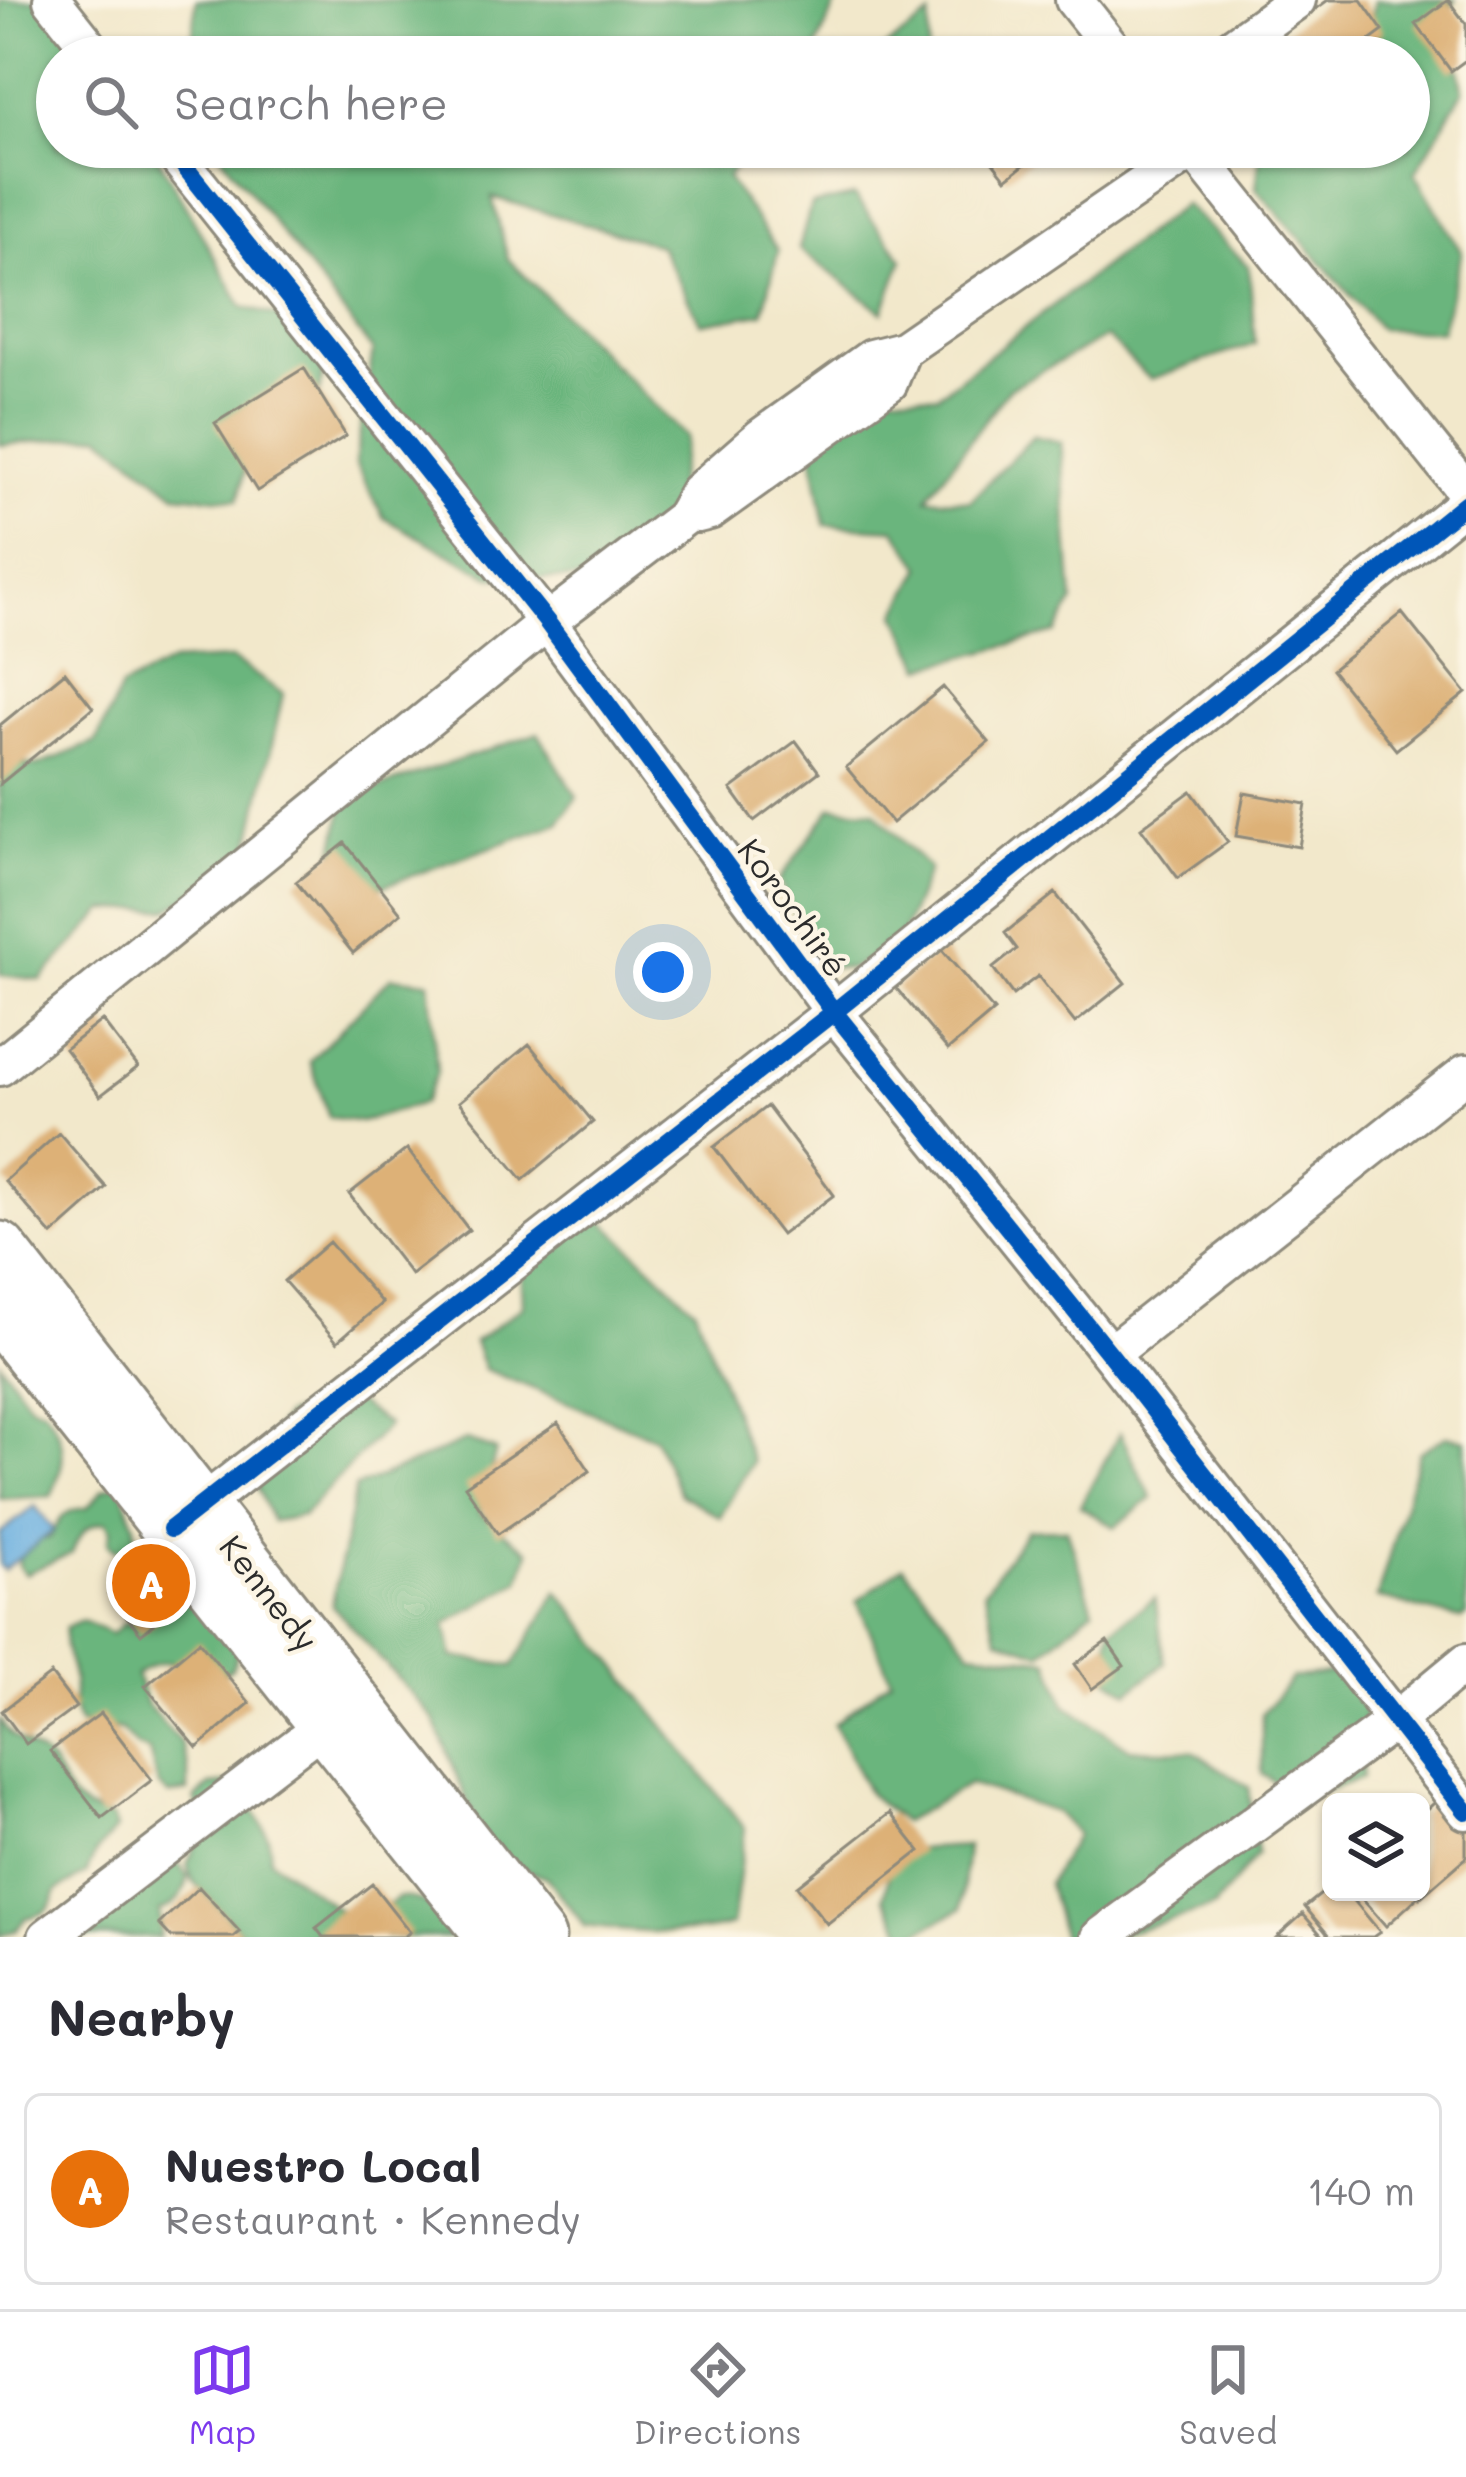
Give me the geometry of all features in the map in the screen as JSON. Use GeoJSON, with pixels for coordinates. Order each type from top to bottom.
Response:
{"type":"FeatureCollection","features":[{"type":"Feature","properties":{"kind":"main road","name":"Kennedy"},"geometry":{"type":"LineString","coordinates":[[0,1248],[186,1517],[341,1713],[539,1937]]}},
{"type":"Feature","properties":{"kind":"main road","name":"Kennedy"},"geometry":{"type":"LineString","coordinates":[[0,1317],[186,1517]]}},
{"type":"Feature","properties":{"kind":"main road","name":"Kennedy"},"geometry":{"type":"LineString","coordinates":[[341,1713],[493,1937]]}},
{"type":"Feature","properties":{"kind":"street"},"geometry":{"type":"LineString","coordinates":[[52,0],[80,36]]}},
{"type":"Feature","properties":{"kind":"street"},"geometry":{"type":"LineString","coordinates":[[1074,0],[1102,36]]}},
{"type":"Feature","properties":{"kind":"street"},"geometry":{"type":"LineString","coordinates":[[1247,36],[1297,0]]}},
{"type":"Feature","properties":{"kind":"street","name":"Korochiré"},"geometry":{"type":"LineString","coordinates":[[186,168],[547,622],[834,1012],[1110,1354],[1466,1811]]}},
{"type":"Feature","properties":{"kind":"street"},"geometry":{"type":"LineString","coordinates":[[0,1067],[547,622],[683,518],[710,511],[889,383],[902,350],[1163,168]]}},
{"type":"Feature","properties":{"kind":"street"},"geometry":{"type":"LineString","coordinates":[[1208,168],[1466,492]]}},
{"type":"Feature","properties":{"kind":"street"},"geometry":{"type":"LineString","coordinates":[[186,1517],[834,1012],[1466,503]]}},
{"type":"Feature","properties":{"kind":"street"},"geometry":{"type":"LineString","coordinates":[[1110,1354],[1466,1073]]}},
{"type":"Feature","properties":{"kind":"street"},"geometry":{"type":"LineString","coordinates":[[1100,1937],[1396,1720],[1466,1662]]}},
{"type":"Feature","properties":{"kind":"street"},"geometry":{"type":"LineString","coordinates":[[47,1937],[341,1713]]}},
{"type":"Feature","properties":{"kind":"green space"},"geometry":{"type":"Polygon","coordinates":[[[0,0],[37,0],[71,36],[36,36],[36,168],[164,168],[243,307],[330,330],[315,423],[252,437],[238,500],[176,494],[101,435],[0,445],[0,0]]]}},
{"type":"Feature","properties":{"kind":"green space"},"geometry":{"type":"Polygon","coordinates":[[[196,0],[838,0],[822,36],[193,36],[196,0]]]}},
{"type":"Feature","properties":{"kind":"green space"},"geometry":{"type":"Polygon","coordinates":[[[1374,0],[1456,0],[1449,12],[1463,91],[1430,147],[1430,36],[1369,36],[1374,0]]]}},
{"type":"Feature","properties":{"kind":"green space"},"geometry":{"type":"Polygon","coordinates":[[[930,16],[929,36],[902,36],[930,16]]]}},
{"type":"Feature","properties":{"kind":"green space"},"geometry":{"type":"Polygon","coordinates":[[[231,168],[734,168],[727,178],[778,251],[763,313],[701,323],[659,245],[492,197],[508,259],[686,437],[667,533],[588,580],[492,577],[384,518],[355,463],[373,351],[231,168]]]}},
{"type":"Feature","properties":{"kind":"green space"},"geometry":{"type":"Polygon","coordinates":[[[1258,168],[1418,168],[1415,173],[1462,253],[1441,331],[1380,329],[1256,188],[1258,168]]]}},
{"type":"Feature","properties":{"kind":"green space"},"geometry":{"type":"Polygon","coordinates":[[[854,196],[903,259],[883,312],[799,249],[811,205],[854,196]]]}},
{"type":"Feature","properties":{"kind":"green space"},"geometry":{"type":"Polygon","coordinates":[[[1184,204],[1249,266],[1255,344],[1150,379],[1106,337],[1008,389],[927,498],[970,501],[1033,436],[1061,442],[1073,603],[1056,633],[923,667],[897,614],[922,567],[895,529],[825,525],[802,390],[938,395],[1184,204]]]}},
{"type":"Feature","properties":{"kind":"green space"},"geometry":{"type":"Polygon","coordinates":[[[232,659],[283,694],[248,855],[169,909],[105,910],[41,980],[0,975],[0,762],[37,766],[96,742],[121,688],[172,662],[232,659]]]}},
{"type":"Feature","properties":{"kind":"green space"},"geometry":{"type":"Polygon","coordinates":[[[538,733],[577,797],[559,823],[380,887],[332,861],[345,799],[538,733]]]}},
{"type":"Feature","properties":{"kind":"green space"},"geometry":{"type":"Polygon","coordinates":[[[832,807],[874,811],[929,869],[897,946],[849,969],[818,965],[779,880],[832,807]]]}},
{"type":"Feature","properties":{"kind":"green space"},"geometry":{"type":"Polygon","coordinates":[[[391,977],[429,981],[437,1073],[423,1103],[361,1122],[329,1117],[310,1061],[391,977]]]}},
{"type":"Feature","properties":{"kind":"green space"},"geometry":{"type":"Polygon","coordinates":[[[593,1211],[695,1309],[752,1462],[720,1517],[680,1494],[654,1437],[484,1369],[474,1342],[523,1306],[520,1237],[593,1211]]]}},
{"type":"Feature","properties":{"kind":"green space"},"geometry":{"type":"Polygon","coordinates":[[[0,1362],[31,1405],[44,1409],[57,1431],[63,1451],[51,1496],[0,1499],[0,1362]]]}},
{"type":"Feature","properties":{"kind":"green space"},"geometry":{"type":"Polygon","coordinates":[[[344,1394],[388,1425],[302,1516],[272,1521],[247,1464],[286,1415],[344,1394]]]}},
{"type":"Feature","properties":{"kind":"green space"},"geometry":{"type":"Polygon","coordinates":[[[1120,1433],[1152,1498],[1115,1527],[1080,1506],[1120,1433]]]}},
{"type":"Feature","properties":{"kind":"green space"},"geometry":{"type":"Polygon","coordinates":[[[1446,1436],[1466,1440],[1466,1615],[1461,1619],[1377,1598],[1419,1453],[1446,1436]]]}},
{"type":"Feature","properties":{"kind":"green space"},"geometry":{"type":"Polygon","coordinates":[[[467,1440],[496,1451],[479,1513],[529,1551],[520,1581],[446,1624],[453,1657],[513,1666],[558,1591],[745,1829],[732,1925],[679,1932],[585,1926],[546,1877],[490,1857],[434,1719],[332,1605],[355,1488],[467,1440]]]}},
{"type":"Feature","properties":{"kind":"green space"},"geometry":{"type":"Polygon","coordinates":[[[119,1484],[135,1525],[135,1538],[126,1548],[115,1550],[108,1543],[111,1530],[107,1522],[100,1523],[84,1531],[72,1553],[25,1574],[19,1567],[19,1551],[31,1542],[50,1538],[67,1513],[87,1508],[103,1490],[119,1484]]]}},
{"type":"Feature","properties":{"kind":"green space"},"geometry":{"type":"Polygon","coordinates":[[[1067,1529],[1093,1609],[1041,1653],[998,1638],[984,1591],[1027,1530],[1067,1529]]]}},
{"type":"Feature","properties":{"kind":"green space"},"geometry":{"type":"Polygon","coordinates":[[[903,1566],[971,1651],[1049,1660],[1066,1705],[1130,1749],[1193,1751],[1249,1787],[1257,1854],[1214,1907],[1111,1937],[1062,1937],[1048,1883],[1077,1834],[1056,1812],[969,1784],[903,1822],[869,1794],[834,1724],[891,1679],[857,1601],[903,1566]]]}},
{"type":"Feature","properties":{"kind":"green space"},"geometry":{"type":"Polygon","coordinates":[[[202,1596],[238,1652],[232,1668],[219,1677],[168,1663],[136,1675],[147,1705],[181,1743],[188,1766],[188,1792],[169,1795],[158,1785],[149,1751],[136,1746],[121,1730],[79,1724],[65,1628],[82,1621],[112,1634],[124,1623],[143,1625],[175,1599],[202,1596]]]}},
{"type":"Feature","properties":{"kind":"green space"},"geometry":{"type":"Polygon","coordinates":[[[1155,1598],[1165,1663],[1129,1692],[1104,1675],[1111,1629],[1155,1598]]]}},
{"type":"Feature","properties":{"kind":"green space"},"geometry":{"type":"Polygon","coordinates":[[[1344,1671],[1366,1694],[1362,1778],[1301,1799],[1262,1774],[1262,1714],[1292,1678],[1344,1671]]]}},
{"type":"Feature","properties":{"kind":"green space"},"geometry":{"type":"Polygon","coordinates":[[[0,1719],[10,1733],[50,1762],[74,1800],[112,1818],[116,1829],[95,1854],[86,1874],[57,1891],[47,1910],[0,1936],[0,1719]]]}},
{"type":"Feature","properties":{"kind":"green space"},"geometry":{"type":"Polygon","coordinates":[[[233,1783],[264,1828],[270,1859],[339,1910],[348,1937],[234,1937],[239,1931],[193,1881],[187,1864],[196,1845],[200,1813],[195,1799],[210,1785],[233,1783]]]}},
{"type":"Feature","properties":{"kind":"green space"},"geometry":{"type":"Polygon","coordinates":[[[967,1846],[961,1909],[907,1937],[884,1897],[894,1850],[967,1846]]]}},
{"type":"Feature","properties":{"kind":"green space"},"geometry":{"type":"Polygon","coordinates":[[[164,1863],[178,1863],[188,1876],[180,1898],[160,1911],[160,1937],[35,1937],[164,1863]]]}},
{"type":"Feature","properties":{"kind":"green space"},"geometry":{"type":"Polygon","coordinates":[[[399,1897],[432,1907],[450,1937],[385,1937],[382,1909],[399,1897]]]}},
{"type":"Feature","properties":{"kind":"water"},"geometry":{"type":"Polygon","coordinates":[[[35,1506],[54,1530],[4,1570],[0,1533],[35,1506]]]}},
{"type":"Feature","properties":{"kind":"building"},"geometry":{"type":"Polygon","coordinates":[[[1328,0],[1361,0],[1383,31],[1376,36],[1279,36],[1328,0]]]}},
{"type":"Feature","properties":{"kind":"building"},"geometry":{"type":"Polygon","coordinates":[[[1448,0],[1466,24],[1466,60],[1451,71],[1430,36],[1416,24],[1448,0]]]}},
{"type":"Feature","properties":{"kind":"building"},"geometry":{"type":"Polygon","coordinates":[[[997,168],[1020,168],[1006,179],[997,168]]]}},
{"type":"Feature","properties":{"kind":"building"},"geometry":{"type":"Polygon","coordinates":[[[304,368],[346,436],[257,491],[215,423],[304,368]]]}},
{"type":"Feature","properties":{"kind":"building"},"geometry":{"type":"Polygon","coordinates":[[[1402,613],[1466,693],[1396,750],[1332,670],[1402,613]]]}},
{"type":"Feature","properties":{"kind":"building"},"geometry":{"type":"Polygon","coordinates":[[[65,672],[93,708],[0,784],[0,725],[65,672]]]}},
{"type":"Feature","properties":{"kind":"building"},"geometry":{"type":"Polygon","coordinates":[[[943,687],[989,742],[892,823],[846,767],[943,687]]]}},
{"type":"Feature","properties":{"kind":"building"},"geometry":{"type":"Polygon","coordinates":[[[796,741],[819,772],[754,821],[731,789],[796,741]]]}},
{"type":"Feature","properties":{"kind":"building"},"geometry":{"type":"Polygon","coordinates":[[[1191,791],[1228,842],[1178,878],[1141,828],[1191,791]]]}},
{"type":"Feature","properties":{"kind":"building"},"geometry":{"type":"Polygon","coordinates":[[[1244,793],[1306,804],[1299,847],[1236,836],[1244,793]]]}},
{"type":"Feature","properties":{"kind":"building"},"geometry":{"type":"Polygon","coordinates":[[[345,843],[401,913],[353,953],[296,882],[345,843]]]}},
{"type":"Feature","properties":{"kind":"building"},"geometry":{"type":"Polygon","coordinates":[[[1055,893],[1125,983],[1075,1023],[1038,976],[1013,995],[993,968],[1017,949],[1005,933],[1055,893]]]}},
{"type":"Feature","properties":{"kind":"building"},"geometry":{"type":"Polygon","coordinates":[[[941,949],[994,1011],[948,1050],[896,988],[941,949]]]}},
{"type":"Feature","properties":{"kind":"building"},"geometry":{"type":"Polygon","coordinates":[[[102,1020],[138,1067],[100,1096],[65,1049],[102,1020]]]}},
{"type":"Feature","properties":{"kind":"building"},"geometry":{"type":"Polygon","coordinates":[[[529,1044],[593,1122],[523,1180],[459,1102],[529,1044]]]}},
{"type":"Feature","properties":{"kind":"building"},"geometry":{"type":"Polygon","coordinates":[[[767,1106],[834,1195],[781,1235],[714,1147],[767,1106]]]}},
{"type":"Feature","properties":{"kind":"building"},"geometry":{"type":"Polygon","coordinates":[[[59,1133],[106,1187],[52,1235],[5,1181],[59,1133]]]}},
{"type":"Feature","properties":{"kind":"building"},"geometry":{"type":"Polygon","coordinates":[[[407,1149],[469,1230],[411,1275],[349,1194],[407,1149]]]}},
{"type":"Feature","properties":{"kind":"building"},"geometry":{"type":"Polygon","coordinates":[[[329,1242],[382,1303],[337,1342],[284,1281],[329,1242]]]}},
{"type":"Feature","properties":{"kind":"building"},"geometry":{"type":"Polygon","coordinates":[[[558,1423],[590,1471],[498,1534],[465,1486],[558,1423]]]}},
{"type":"Feature","properties":{"kind":"building"},"geometry":{"type":"Polygon","coordinates":[[[165,1546],[180,1566],[171,1574],[189,1596],[141,1634],[108,1594],[165,1546]]]}},
{"type":"Feature","properties":{"kind":"building"},"geometry":{"type":"Polygon","coordinates":[[[199,1641],[250,1703],[197,1748],[145,1686],[199,1641]]]}},
{"type":"Feature","properties":{"kind":"building"},"geometry":{"type":"Polygon","coordinates":[[[1107,1641],[1124,1666],[1092,1689],[1075,1664],[1107,1641]]]}},
{"type":"Feature","properties":{"kind":"building"},"geometry":{"type":"Polygon","coordinates":[[[51,1674],[76,1707],[26,1744],[2,1711],[51,1674]]]}},
{"type":"Feature","properties":{"kind":"building"},"geometry":{"type":"Polygon","coordinates":[[[101,1713],[152,1780],[102,1818],[50,1751],[101,1713]]]}},
{"type":"Feature","properties":{"kind":"building"},"geometry":{"type":"Polygon","coordinates":[[[1442,1796],[1466,1825],[1466,1858],[1430,1889],[1430,1807],[1442,1796]]]}},
{"type":"Feature","properties":{"kind":"building"},"geometry":{"type":"Polygon","coordinates":[[[890,1813],[920,1851],[827,1924],[797,1886],[890,1813]]]}},
{"type":"Feature","properties":{"kind":"building"},"geometry":{"type":"Polygon","coordinates":[[[372,1884],[410,1932],[404,1937],[323,1937],[316,1928],[372,1884]]]}},
{"type":"Feature","properties":{"kind":"building"},"geometry":{"type":"Polygon","coordinates":[[[199,1887],[240,1932],[234,1937],[171,1937],[159,1924],[199,1887]]]}},
{"type":"Feature","properties":{"kind":"building"},"geometry":{"type":"Polygon","coordinates":[[[1322,1893],[1322,1901],[1354,1901],[1380,1932],[1373,1937],[1330,1937],[1305,1907],[1322,1893]]]}},
{"type":"Feature","properties":{"kind":"building"},"geometry":{"type":"Polygon","coordinates":[[[1364,1901],[1414,1901],[1386,1926],[1364,1901]]]}},
{"type":"Feature","properties":{"kind":"building"},"geometry":{"type":"Polygon","coordinates":[[[1303,1914],[1323,1937],[1277,1937],[1303,1914]]]}},
{"type":"Feature","properties":{"kind":"cycle path"},"geometry":{"type":"LineString","coordinates":[[186,168],[547,622],[834,1012],[1110,1354],[1466,1811]]}},
{"type":"Feature","properties":{"kind":"cycle path"},"geometry":{"type":"LineString","coordinates":[[171,1529],[834,1012],[1466,503]]}},
{"type":"Feature","properties":{"kind":"place","name":"Nuestro Local"},"geometry":{"type":"Point","coordinates":[151,1583]}}]}
